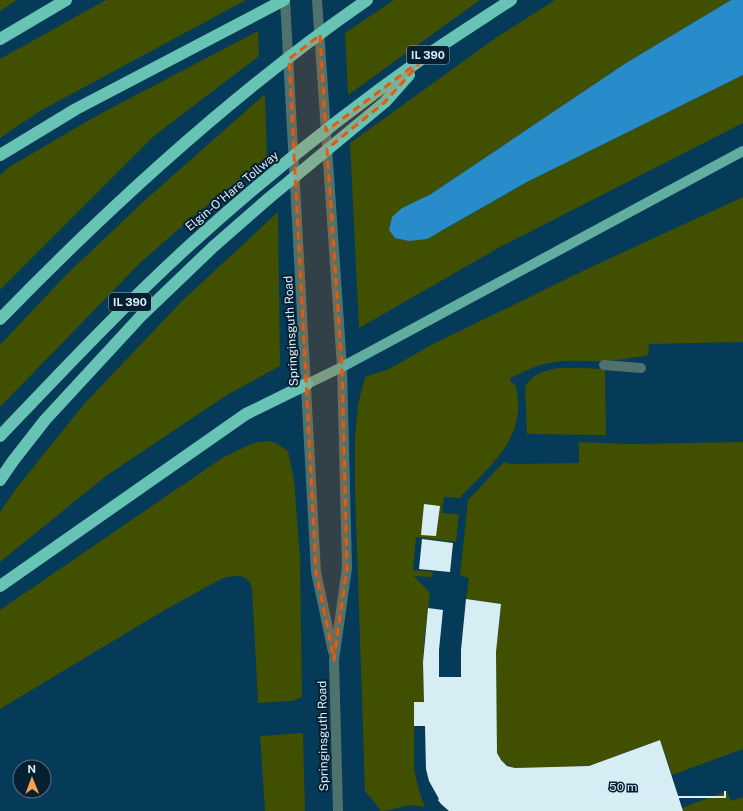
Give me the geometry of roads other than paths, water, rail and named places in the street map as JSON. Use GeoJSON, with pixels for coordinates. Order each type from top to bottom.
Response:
{"type":"FeatureCollection","features":[{"type":"Feature","properties":{"kind":"highway"},"geometry":{"type":"LineString","coordinates":[[0,39],[66,0]]}},
{"type":"Feature","properties":{"kind":"highway"},"geometry":{"type":"LineString","coordinates":[[0,155],[76,109],[285,0]]}},
{"type":"Feature","properties":{"kind":"highway"},"geometry":{"type":"LineString","coordinates":[[0,319],[101,218],[176,151],[264,77],[343,16],[367,0]]}},
{"type":"Feature","properties":{"kind":"highway","name":"Elgin-O'Hare Tollway"},"geometry":{"type":"LineString","coordinates":[[0,436],[91,340],[142,290],[191,244],[268,177],[348,113],[424,58],[511,0]]}},
{"type":"Feature","properties":{"kind":"highway"},"geometry":{"type":"LineString","coordinates":[[0,480],[45,420],[141,316],[213,247],[269,198],[385,102],[424,58]]}},
{"type":"Feature","properties":{"kind":"highway"},"geometry":{"type":"LineString","coordinates":[[0,586],[246,414],[307,384]]}},
{"type":"Feature","properties":{"kind":"main road"},"geometry":{"type":"LineString","coordinates":[[307,384],[342,367],[742,153]]}},
{"type":"Feature","properties":{"kind":"street","name":"Springinsguth Road"},"geometry":{"type":"LineString","coordinates":[[285,0],[316,572],[334,660]]}},
{"type":"Feature","properties":{"kind":"street","name":"Springinsguth Road"},"geometry":{"type":"LineString","coordinates":[[317,0],[342,367],[347,568],[334,660],[338,811]]}},
{"type":"Feature","properties":{"kind":"street"},"geometry":{"type":"LineString","coordinates":[[604,365],[641,368]]}},
{"type":"Feature","properties":{"kind":"water"},"geometry":{"type":"Polygon","coordinates":[[[731,0],[743,0],[743,75],[527,182],[427,239],[409,241],[395,238],[389,230],[392,217],[402,208],[431,194],[626,63],[731,0]]]}}]}
